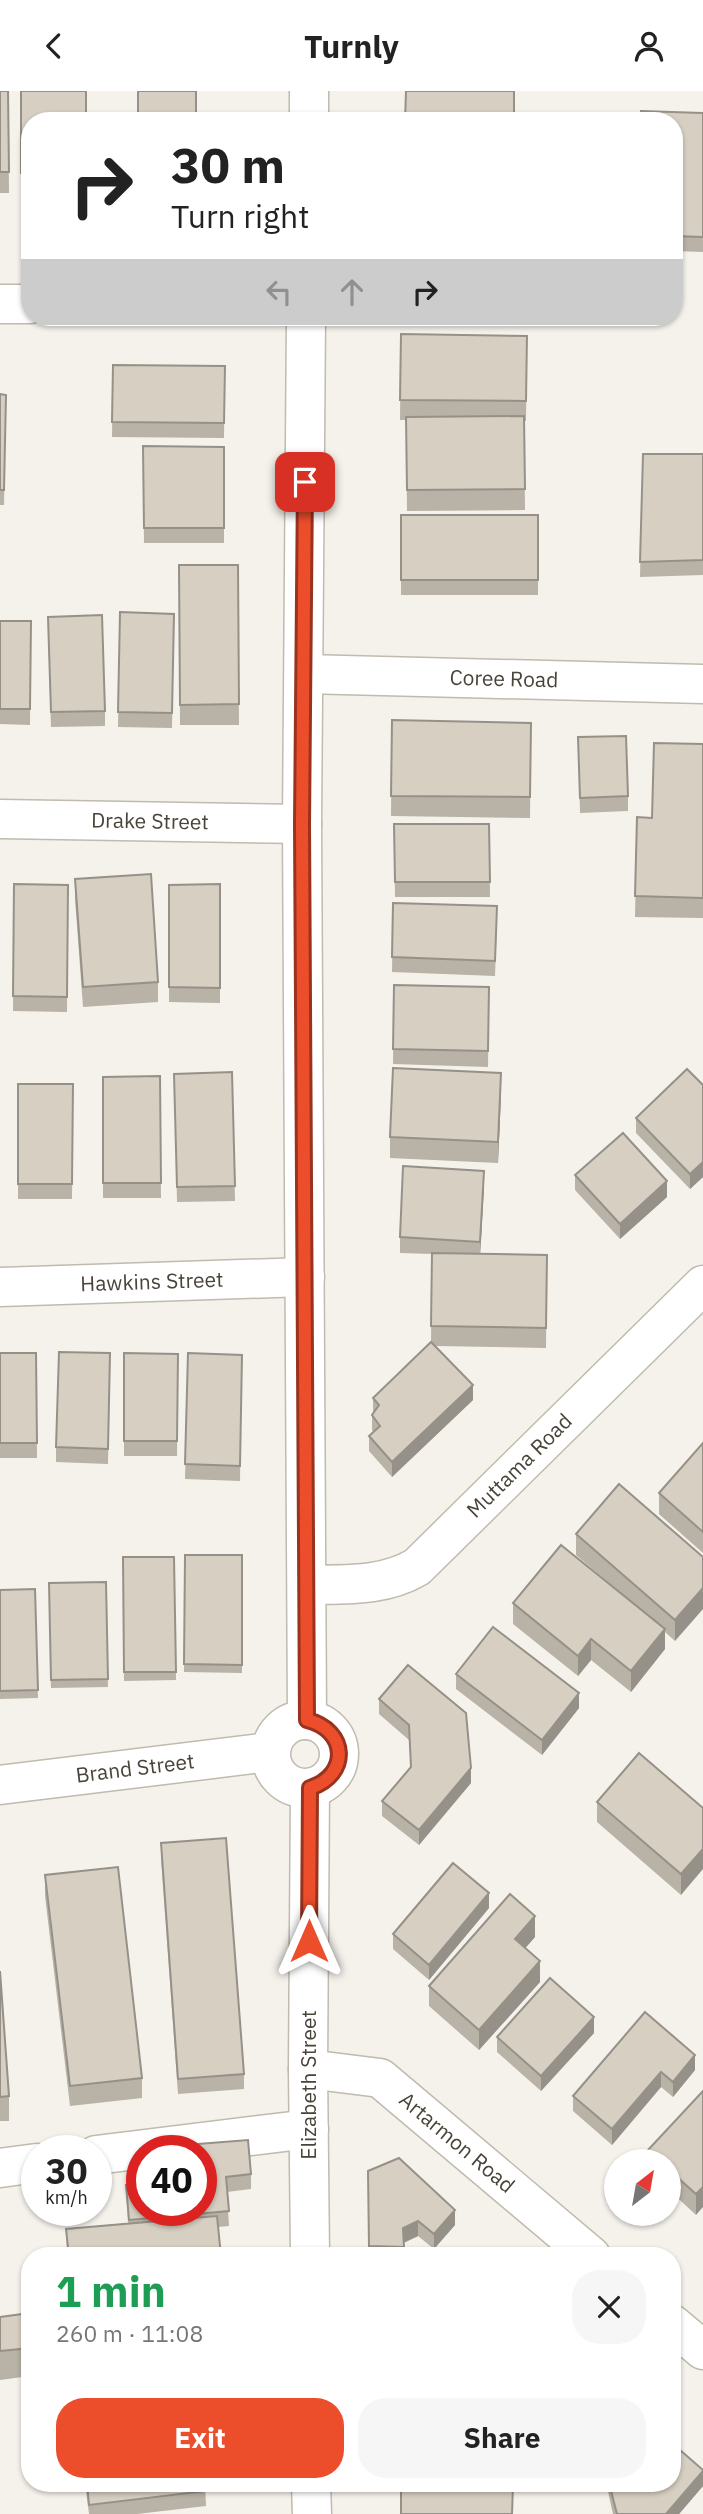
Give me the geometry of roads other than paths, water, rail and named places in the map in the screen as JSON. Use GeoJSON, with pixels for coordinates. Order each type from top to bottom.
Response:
{"type":"FeatureCollection","features":[{"type":"Feature","properties":{"kind":"street"},"geometry":{"type":"LineString","coordinates":[[309,91],[309,112]]}},
{"type":"Feature","properties":{"kind":"street"},"geometry":{"type":"LineString","coordinates":[[0,304],[21,304]]}},
{"type":"Feature","properties":{"kind":"street"},"geometry":{"type":"LineString","coordinates":[[306,326],[302,824],[307,1720]]}},
{"type":"Feature","properties":{"kind":"street","name":"Coree Road"},"geometry":{"type":"LineString","coordinates":[[304,674],[703,684]]}},
{"type":"Feature","properties":{"kind":"street","name":"Drake Street"},"geometry":{"type":"LineString","coordinates":[[0,819],[302,824]]}},
{"type":"Feature","properties":{"kind":"street","name":"Hawkins Street"},"geometry":{"type":"LineString","coordinates":[[0,1287],[305,1277]]}},
{"type":"Feature","properties":{"kind":"street","name":"Muttama Road"},"geometry":{"type":"LineString","coordinates":[[307,1585],[374,1583],[400,1577],[417,1567],[703,1286]]}},
{"type":"Feature","properties":{"kind":"street"},"geometry":{"type":"LineString","coordinates":[[307,1720],[327,1728],[339,1747],[336,1769],[330,1778],[321,1785],[310,1788],[291,1785],[283,1780],[276,1772],[270,1752],[278,1733],[286,1725],[307,1720]]}},
{"type":"Feature","properties":{"kind":"street","name":"Brand Street"},"geometry":{"type":"LineString","coordinates":[[0,1785],[270,1752]]}},
{"type":"Feature","properties":{"kind":"street","name":"Elizabeth Street"},"geometry":{"type":"LineString","coordinates":[[310,1788],[307,2069],[310,2247]]}},
{"type":"Feature","properties":{"kind":"street","name":"Artarmon Road"},"geometry":{"type":"LineString","coordinates":[[307,2069],[380,2078],[580,2247]]}},
{"type":"Feature","properties":{"kind":"street"},"geometry":{"type":"LineString","coordinates":[[112,2153],[309,2129]]}},
{"type":"Feature","properties":{"kind":"street"},"geometry":{"type":"LineString","coordinates":[[0,2168],[21,2165]]}},
{"type":"Feature","properties":{"kind":"street"},"geometry":{"type":"LineString","coordinates":[[681,2332],[703,2350]]}},
{"type":"Feature","properties":{"kind":"street"},"geometry":{"type":"LineString","coordinates":[[311,2492],[312,2514]]}}]}
